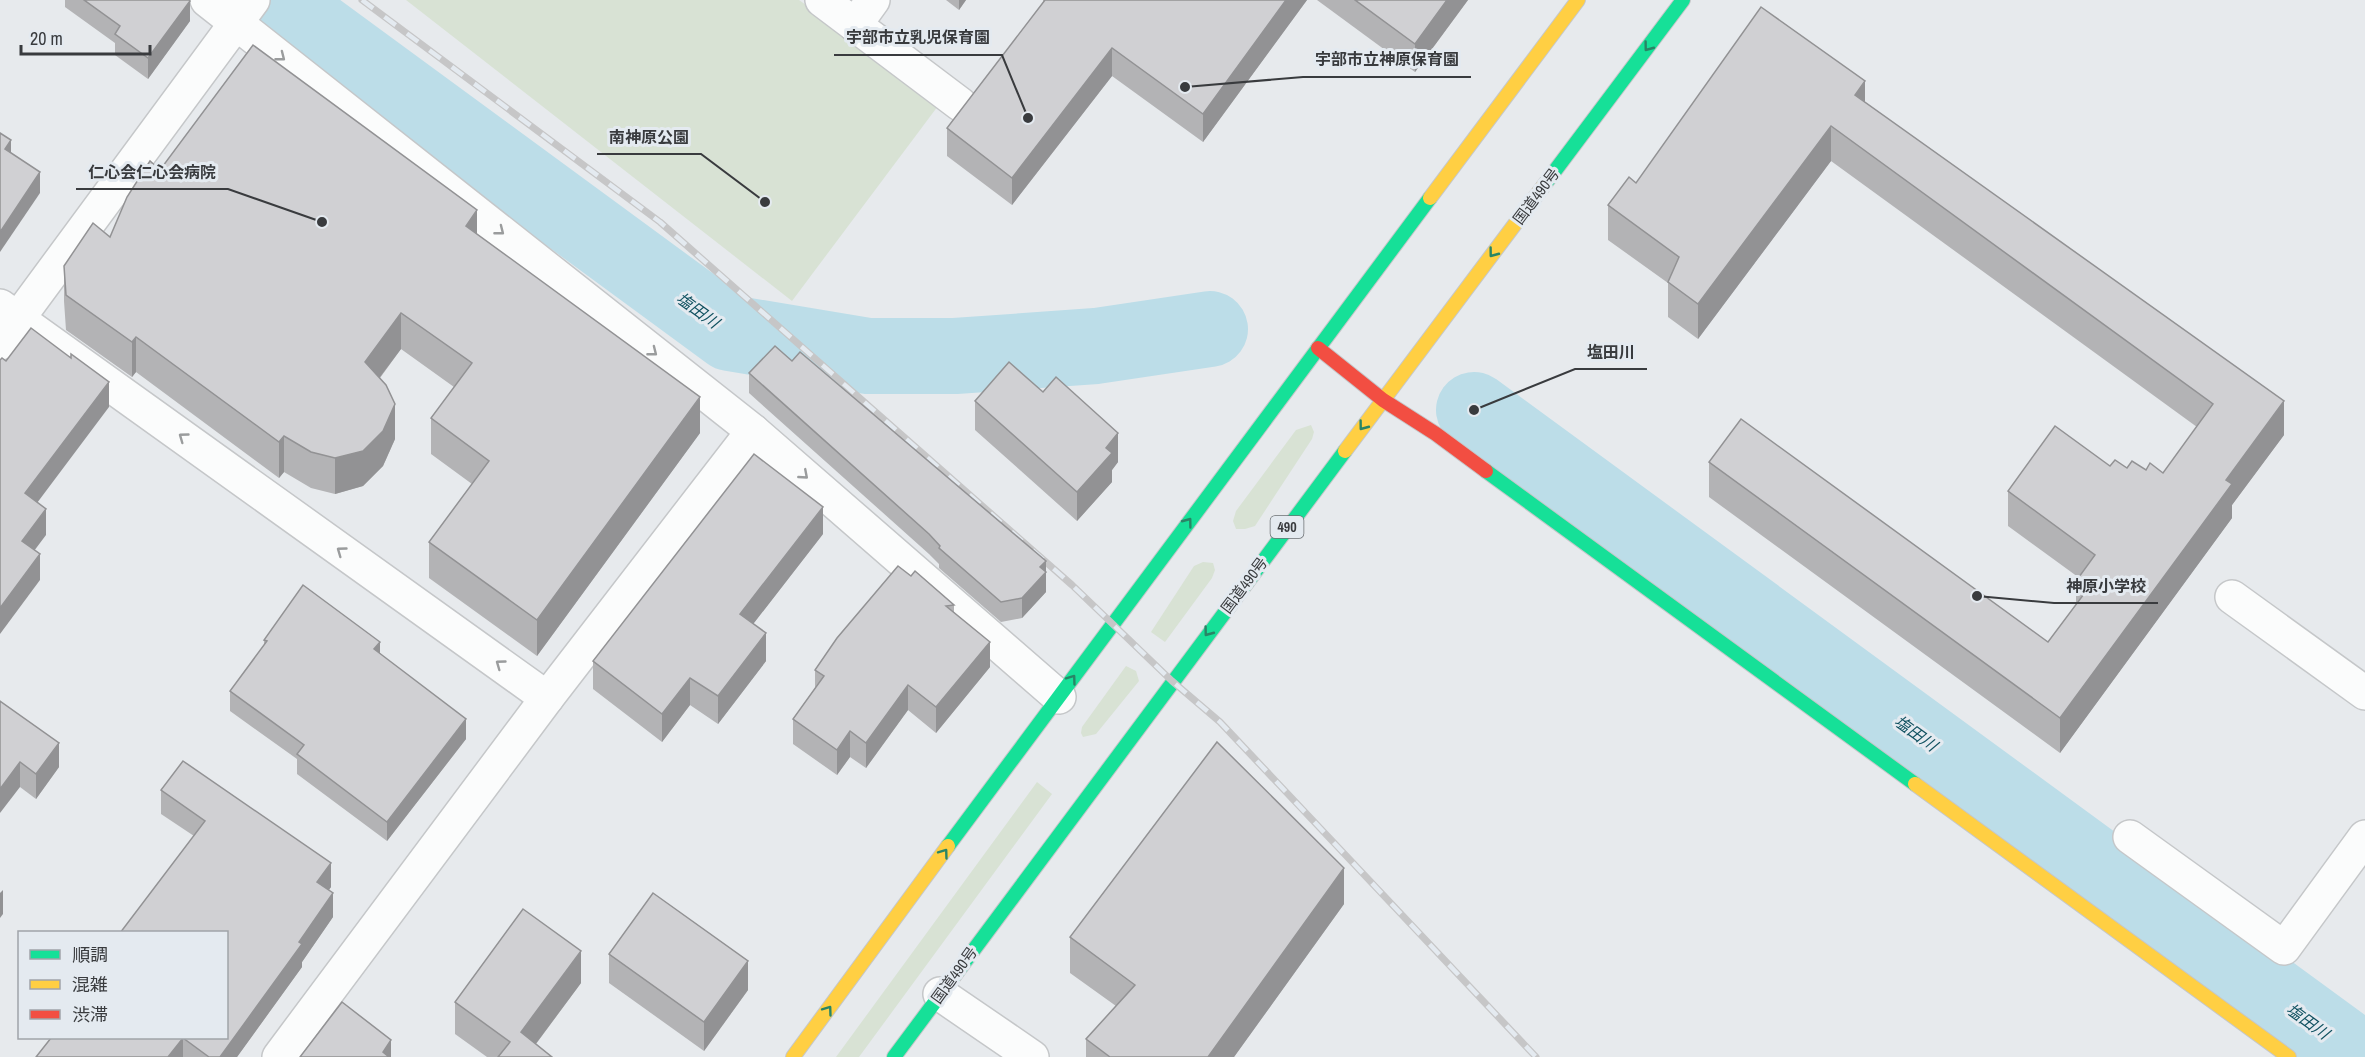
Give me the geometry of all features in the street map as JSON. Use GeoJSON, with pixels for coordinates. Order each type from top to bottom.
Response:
{"type":"FeatureCollection","features":[{"type":"Feature","properties":{"kind":"main road","name":"国道490号"},"geometry":{"type":"LineString","coordinates":[[894,1057],[1683,0]]}},
{"type":"Feature","properties":{"kind":"main road"},"geometry":{"type":"LineString","coordinates":[[793,1057],[1573,2]]}},
{"type":"Feature","properties":{"kind":"main road"},"geometry":{"type":"LineString","coordinates":[[1318,348],[1383,400],[1436,434],[2289,1057]]}},
{"type":"Feature","properties":{"kind":"street"},"geometry":{"type":"LineString","coordinates":[[207,0],[246,9],[753,431],[1059,697]]}},
{"type":"Feature","properties":{"kind":"street"},"geometry":{"type":"LineString","coordinates":[[822,0],[864,12],[960,104]]}},
{"type":"Feature","properties":{"kind":"street"},"geometry":{"type":"LineString","coordinates":[[246,9],[6,322],[548,698]]}},
{"type":"Feature","properties":{"kind":"street"},"geometry":{"type":"LineString","coordinates":[[279,1057],[548,698],[753,431]]}},
{"type":"Feature","properties":{"kind":"street"},"geometry":{"type":"LineString","coordinates":[[2232,597],[2365,693]]}},
{"type":"Feature","properties":{"kind":"street"},"geometry":{"type":"LineString","coordinates":[[2130,837],[2284,948],[2365,837]]}},
{"type":"Feature","properties":{"kind":"street"},"geometry":{"type":"LineString","coordinates":[[940,994],[1032,1057]]}},
{"type":"Feature","properties":{"kind":"green space"},"geometry":{"type":"Polygon","coordinates":[[[406,0],[799,0],[941,102],[792,301],[406,0]]]}},
{"type":"Feature","properties":{"kind":"green space"},"geometry":{"type":"Polygon","coordinates":[[[1311,425],[1314,432],[1312,439],[1255,526],[1236,529],[1233,521],[1236,511],[1296,430],[1311,425]]]}},
{"type":"Feature","properties":{"kind":"green space"},"geometry":{"type":"Polygon","coordinates":[[[1203,562],[1213,563],[1215,570],[1212,578],[1165,642],[1151,632],[1194,566],[1203,562]]]}},
{"type":"Feature","properties":{"kind":"green space"},"geometry":{"type":"Polygon","coordinates":[[[1126,666],[1136,671],[1139,681],[1096,734],[1083,737],[1082,727],[1126,666]]]}},
{"type":"Feature","properties":{"kind":"green space"},"geometry":{"type":"Polygon","coordinates":[[[1037,782],[1052,794],[859,1057],[836,1057],[1037,782]]]}},
{"type":"Feature","properties":{"kind":"building"},"geometry":{"type":"Polygon","coordinates":[[[84,0],[190,1],[148,58],[115,34],[120,26],[84,0]]]}},
{"type":"Feature","properties":{"kind":"building"},"geometry":{"type":"Polygon","coordinates":[[[1045,0],[1286,0],[1203,114],[1112,48],[1012,178],[947,128],[1045,0]]]}},
{"type":"Feature","properties":{"kind":"building"},"geometry":{"type":"Polygon","coordinates":[[[1355,0],[1447,0],[1415,44],[1355,0]]]}},
{"type":"Feature","properties":{"kind":"building"},"geometry":{"type":"Polygon","coordinates":[[[1761,7],[1865,81],[1855,95],[2284,401],[2226,480],[2232,484],[2060,718],[1709,462],[1741,419],[2048,642],[2087,590],[2076,581],[2095,555],[2008,491],[2055,426],[2110,466],[2115,460],[2127,468],[2132,461],[2146,470],[2150,463],[2163,473],[2213,404],[1831,126],[1698,304],[1668,282],[1679,257],[1608,205],[1629,177],[1636,183],[1761,7]]]}},
{"type":"Feature","properties":{"kind":"building"},"geometry":{"type":"Polygon","coordinates":[[[253,45],[477,210],[466,226],[700,397],[537,620],[429,542],[489,461],[431,418],[472,363],[401,313],[365,362],[386,385],[395,404],[383,431],[363,451],[335,458],[311,452],[284,436],[279,442],[136,337],[132,342],[66,295],[64,266],[93,223],[110,237],[127,197],[150,161],[160,170],[253,45]]]}},
{"type":"Feature","properties":{"kind":"building"},"geometry":{"type":"Polygon","coordinates":[[[0,133],[11,140],[5,149],[40,172],[0,232],[0,133]]]}},
{"type":"Feature","properties":{"kind":"building"},"geometry":{"type":"Polygon","coordinates":[[[31,328],[71,358],[71,354],[109,382],[25,493],[46,509],[22,541],[40,554],[0,608],[0,360],[2,358],[6,361],[31,328]]]}},
{"type":"Feature","properties":{"kind":"building"},"geometry":{"type":"Polygon","coordinates":[[[775,346],[792,361],[800,352],[1046,561],[1040,567],[1046,572],[1022,598],[1001,602],[939,548],[940,546],[929,534],[749,373],[775,346]]]}},
{"type":"Feature","properties":{"kind":"building"},"geometry":{"type":"Polygon","coordinates":[[[1009,362],[1043,392],[1056,377],[1118,433],[1106,448],[1112,453],[1077,492],[975,401],[1009,362]]]}},
{"type":"Feature","properties":{"kind":"building"},"geometry":{"type":"Polygon","coordinates":[[[754,454],[823,507],[740,614],[766,633],[718,696],[690,678],[662,714],[593,661],[754,454]]]}},
{"type":"Feature","properties":{"kind":"building"},"geometry":{"type":"Polygon","coordinates":[[[898,566],[911,576],[915,571],[954,605],[946,606],[990,642],[936,707],[908,685],[866,743],[850,731],[837,750],[793,719],[824,676],[815,670],[837,638],[898,566]]]}},
{"type":"Feature","properties":{"kind":"building"},"geometry":{"type":"Polygon","coordinates":[[[303,585],[380,642],[374,649],[466,719],[387,822],[297,754],[304,745],[230,691],[267,641],[264,640],[303,585]]]}},
{"type":"Feature","properties":{"kind":"building"},"geometry":{"type":"Polygon","coordinates":[[[0,701],[59,743],[36,774],[20,762],[0,789],[0,701]]]}},
{"type":"Feature","properties":{"kind":"building"},"geometry":{"type":"Polygon","coordinates":[[[1217,742],[1344,868],[1208,1057],[1110,1057],[1086,1039],[1135,985],[1070,937],[1217,742]]]}},
{"type":"Feature","properties":{"kind":"building"},"geometry":{"type":"Polygon","coordinates":[[[183,761],[331,863],[317,882],[333,893],[299,942],[302,944],[220,1057],[209,1057],[184,1039],[228,1039],[228,931],[122,931],[205,821],[161,790],[183,761]]]}},
{"type":"Feature","properties":{"kind":"building"},"geometry":{"type":"Polygon","coordinates":[[[653,893],[748,961],[704,1022],[609,954],[653,893]]]}},
{"type":"Feature","properties":{"kind":"building"},"geometry":{"type":"Polygon","coordinates":[[[523,909],[581,951],[521,1032],[552,1057],[498,1057],[510,1042],[455,1002],[523,909]]]}},
{"type":"Feature","properties":{"kind":"building"},"geometry":{"type":"Polygon","coordinates":[[[342,1002],[391,1040],[383,1052],[389,1057],[300,1057],[342,1002]]]}},
{"type":"Feature","properties":{"kind":"building"},"geometry":{"type":"Polygon","coordinates":[[[50,1039],[182,1039],[168,1057],[36,1057],[50,1039]]]}},
{"type":"Feature","properties":{"kind":"waterway","name":"塩田川"},"geometry":{"type":"LineString","coordinates":[[276,0],[730,333],[868,356],[955,356],[1096,346],[1210,329]]}},
{"type":"Feature","properties":{"kind":"waterway","name":"塩田川"},"geometry":{"type":"LineString","coordinates":[[1474,410],[2358,1057]]}},
{"type":"Feature","properties":{"kind":"railway"},"geometry":{"type":"LineString","coordinates":[[362,0],[660,222],[1072,585],[1172,681],[1220,722],[1536,1057]]}},
{"type":"Feature","properties":{"kind":"traffic: fast"},"geometry":{"type":"LineString","coordinates":[[1545,184],[1683,0]]}},
{"type":"Feature","properties":{"kind":"traffic: fast"},"geometry":{"type":"LineString","coordinates":[[948,846],[1430,198]]}},
{"type":"Feature","properties":{"kind":"traffic: fast"},"geometry":{"type":"LineString","coordinates":[[894,1057],[1345,451]]}},
{"type":"Feature","properties":{"kind":"traffic: fast"},"geometry":{"type":"LineString","coordinates":[[1486,471],[1915,784]]}},
{"type":"Feature","properties":{"kind":"traffic: slow"},"geometry":{"type":"LineString","coordinates":[[1430,198],[1578,0]]}},
{"type":"Feature","properties":{"kind":"traffic: slow"},"geometry":{"type":"LineString","coordinates":[[1345,451],[1545,184]]}},
{"type":"Feature","properties":{"kind":"traffic: slow"},"geometry":{"type":"LineString","coordinates":[[1915,784],[2289,1057]]}},
{"type":"Feature","properties":{"kind":"traffic: slow"},"geometry":{"type":"LineString","coordinates":[[793,1057],[948,846]]}},
{"type":"Feature","properties":{"kind":"traffic: jam"},"geometry":{"type":"LineString","coordinates":[[1318,348],[1383,400],[1436,434],[1486,471]]}},
{"type":"Feature","properties":{"kind":"place","name":"宇部市立神原保育園"},"geometry":{"type":"Point","coordinates":[1185,87]}},
{"type":"Feature","properties":{"kind":"place","name":"宇部市立乳児保育園"},"geometry":{"type":"Point","coordinates":[1028,118]}},
{"type":"Feature","properties":{"kind":"place","name":"南神原公園"},"geometry":{"type":"Point","coordinates":[765,202]}},
{"type":"Feature","properties":{"kind":"place","name":"仁心会仁心会病院"},"geometry":{"type":"Point","coordinates":[322,222]}},
{"type":"Feature","properties":{"kind":"place","name":"塩田川"},"geometry":{"type":"Point","coordinates":[1474,410]}},
{"type":"Feature","properties":{"kind":"place","name":"神原小学校"},"geometry":{"type":"Point","coordinates":[1977,596]}}]}
